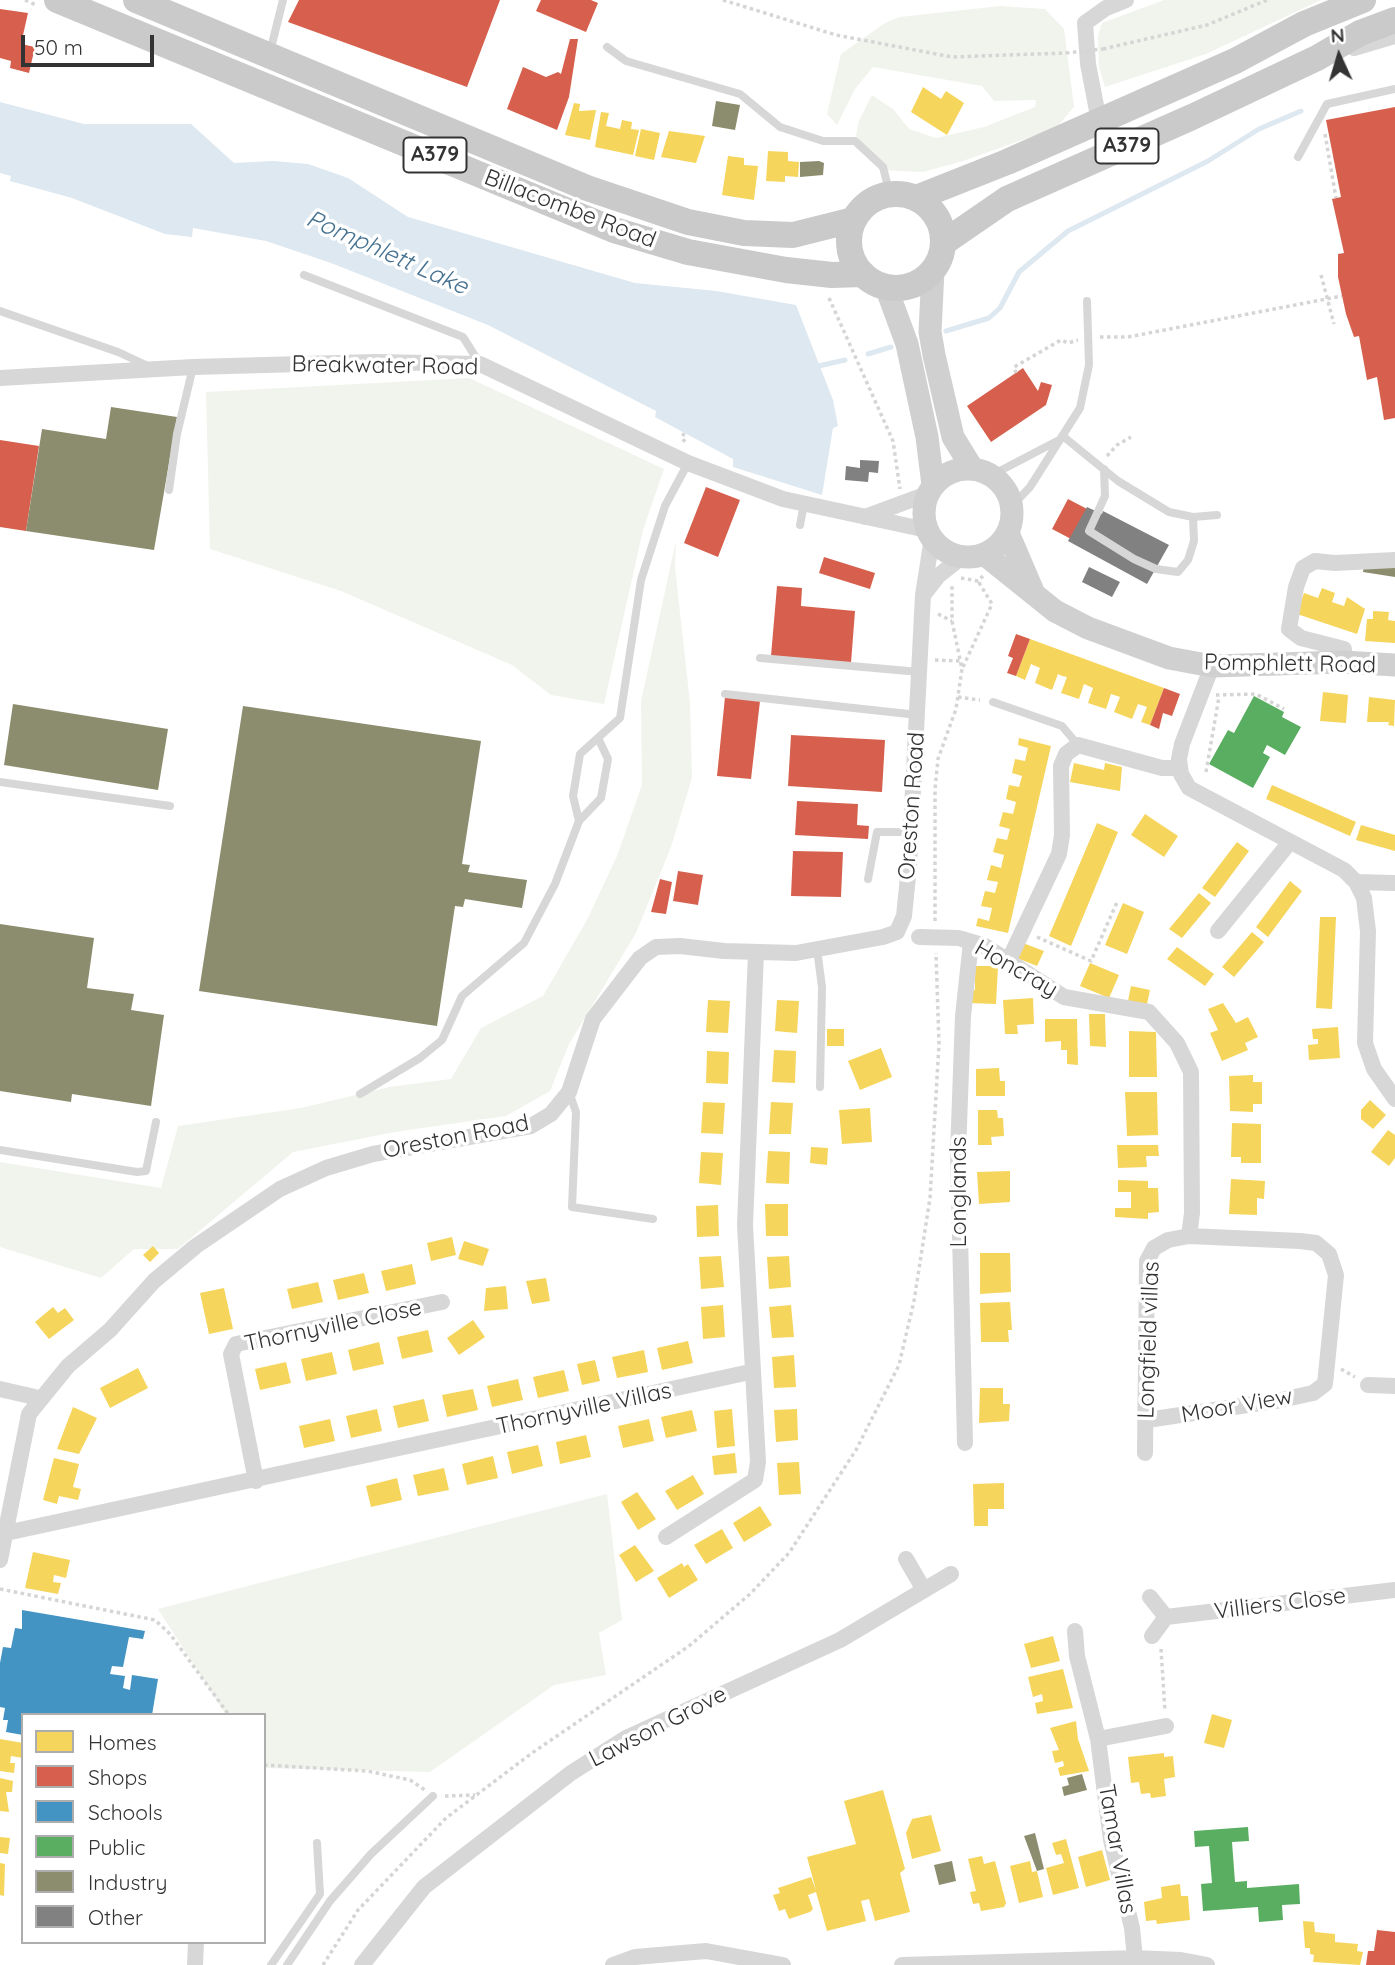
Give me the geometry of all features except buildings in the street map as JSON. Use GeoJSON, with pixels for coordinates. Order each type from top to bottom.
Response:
{"type":"FeatureCollection","features":[{"type":"Feature","properties":{"kind":"main road","name":"Billacombe Road"},"geometry":{"type":"LineString","coordinates":[[57,0],[583,217],[688,252],[786,270],[832,275],[863,274]]}},
{"type":"Feature","properties":{"kind":"main road","name":"Billacombe Road"},"geometry":{"type":"LineString","coordinates":[[136,0],[594,190],[688,222],[744,233],[793,235],[853,220]]}},
{"type":"Feature","properties":{"kind":"main road","name":"A379"},"geometry":{"type":"LineString","coordinates":[[853,220],[864,206],[1007,163],[1235,61],[1304,24],[1363,0]]}},
{"type":"Feature","properties":{"kind":"main road","name":"A379"},"geometry":{"type":"LineString","coordinates":[[943,243],[1007,199],[1317,58],[1360,33],[1395,20]]}},
{"type":"Feature","properties":{"kind":"main road"},"geometry":{"type":"LineString","coordinates":[[269,55],[279,92]]}},
{"type":"Feature","properties":{"kind":"main road"},"geometry":{"type":"LineString","coordinates":[[583,217],[594,190]]}},
{"type":"Feature","properties":{"kind":"main road"},"geometry":{"type":"LineString","coordinates":[[853,220],[849,237],[850,254],[863,274],[886,287],[904,288],[920,281],[933,270],[943,243],[941,225],[931,209],[903,196]]}},
{"type":"Feature","properties":{"kind":"street"},"geometry":{"type":"LineString","coordinates":[[1099,121],[1088,64],[1085,23],[1106,8],[1126,0]]}},
{"type":"Feature","properties":{"kind":"street"},"geometry":{"type":"LineString","coordinates":[[1317,58],[1395,36]]}},
{"type":"Feature","properties":{"kind":"street"},"geometry":{"type":"LineString","coordinates":[[923,595],[964,560],[994,549],[1008,533],[1012,506],[1002,483],[982,472],[953,437],[930,332],[933,270]]}},
{"type":"Feature","properties":{"kind":"street"},"geometry":{"type":"LineString","coordinates":[[886,287],[907,344],[927,437],[930,490],[924,519],[930,534],[940,547],[964,560]]}},
{"type":"Feature","properties":{"kind":"street","name":"Breakwater Road"},"geometry":{"type":"LineString","coordinates":[[0,378],[153,368],[375,362],[480,364],[688,463],[783,499],[930,534]]}},
{"type":"Feature","properties":{"kind":"street"},"geometry":{"type":"LineString","coordinates":[[865,517],[930,490],[957,469],[982,472]]}},
{"type":"Feature","properties":{"kind":"street","name":"Pomphlett Road"},"geometry":{"type":"LineString","coordinates":[[1008,533],[1034,592]]}},
{"type":"Feature","properties":{"kind":"street","name":"Oreston Road"},"geometry":{"type":"LineString","coordinates":[[0,1560],[29,1414],[39,1398],[68,1366],[110,1330],[154,1282],[196,1246],[280,1189],[326,1168],[373,1154],[531,1126],[551,1114],[569,1092],[593,1019],[640,958],[656,947],[796,953],[897,932],[904,916],[923,595],[930,534]]}},
{"type":"Feature","properties":{"kind":"street","name":"Pomphlett Road"},"geometry":{"type":"LineString","coordinates":[[964,560],[1034,592],[1055,611],[1088,628],[1169,658],[1212,666],[1343,662],[1395,665]]}},
{"type":"Feature","properties":{"kind":"street"},"geometry":{"type":"LineString","coordinates":[[1343,662],[1344,649],[1301,638],[1289,628],[1296,587],[1303,568],[1315,561],[1335,564],[1395,560]]}},
{"type":"Feature","properties":{"kind":"street"},"geometry":{"type":"LineString","coordinates":[[1212,666],[1212,694],[1182,744],[1180,768],[1189,788],[1344,870],[1356,882],[1364,898],[1368,931],[1363,1010],[1365,1043],[1374,1069],[1395,1099]]}},
{"type":"Feature","properties":{"kind":"street"},"geometry":{"type":"LineString","coordinates":[[1008,962],[1059,854],[1062,835],[1061,766],[1066,754],[1078,745],[1162,768],[1180,768]]}},
{"type":"Feature","properties":{"kind":"street"},"geometry":{"type":"LineString","coordinates":[[1218,931],[1290,842]]}},
{"type":"Feature","properties":{"kind":"street"},"geometry":{"type":"LineString","coordinates":[[1356,882],[1395,883]]}},
{"type":"Feature","properties":{"kind":"street","name":"Honcray"},"geometry":{"type":"LineString","coordinates":[[897,932],[965,940],[985,946],[1063,996],[1149,1012],[1177,1043],[1191,1072],[1192,1213],[1189,1236]]}},
{"type":"Feature","properties":{"kind":"street","name":"Longlands"},"geometry":{"type":"LineString","coordinates":[[965,940],[958,1153],[965,1443]]}},
{"type":"Feature","properties":{"kind":"street"},"geometry":{"type":"LineString","coordinates":[[666,1537],[755,1480],[758,1462],[750,1372],[745,1224],[756,953]]}},
{"type":"Feature","properties":{"kind":"street","name":"Longfield villas"},"geometry":{"type":"LineString","coordinates":[[1145,1453],[1147,1261],[1154,1248],[1167,1240],[1189,1236],[1300,1241],[1317,1244],[1329,1254],[1336,1275],[1330,1362],[1325,1384]]}},
{"type":"Feature","properties":{"kind":"street","name":"Thornyville Close"},"geometry":{"type":"LineString","coordinates":[[256,1481],[231,1354],[236,1344],[442,1302]]}},
{"type":"Feature","properties":{"kind":"street","name":"Thornyville Villas"},"geometry":{"type":"LineString","coordinates":[[6,1533],[750,1372]]}},
{"type":"Feature","properties":{"kind":"street","name":"Moor View"},"geometry":{"type":"LineString","coordinates":[[1147,1420],[1281,1400],[1313,1393],[1325,1384]]}},
{"type":"Feature","properties":{"kind":"street"},"geometry":{"type":"LineString","coordinates":[[1368,1385],[1395,1386]]}},
{"type":"Feature","properties":{"kind":"street"},"geometry":{"type":"LineString","coordinates":[[0,1389],[39,1398]]}},
{"type":"Feature","properties":{"kind":"street"},"geometry":{"type":"LineString","coordinates":[[906,1559],[924,1590]]}},
{"type":"Feature","properties":{"kind":"street","name":"Lawson Grove"},"geometry":{"type":"LineString","coordinates":[[362,1965],[424,1887],[570,1773],[626,1738],[840,1640],[951,1574]]}},
{"type":"Feature","properties":{"kind":"street","name":"Villiers Close"},"geometry":{"type":"LineString","coordinates":[[1158,1628],[1395,1590]]}},
{"type":"Feature","properties":{"kind":"street"},"geometry":{"type":"LineString","coordinates":[[1150,1597],[1158,1628]]}},
{"type":"Feature","properties":{"kind":"street","name":"Tamar Villas"},"geometry":{"type":"LineString","coordinates":[[1076,1631],[1082,1685],[1098,1740],[1111,1840],[1132,1928],[1135,1958]]}},
{"type":"Feature","properties":{"kind":"street"},"geometry":{"type":"LineString","coordinates":[[1098,1740],[1166,1726]]}},
{"type":"Feature","properties":{"kind":"street"},"geometry":{"type":"LineString","coordinates":[[195,1965],[196,1944]]}},
{"type":"Feature","properties":{"kind":"street"},"geometry":{"type":"LineString","coordinates":[[613,1965],[706,1951],[783,1965]]}},
{"type":"Feature","properties":{"kind":"street"},"geometry":{"type":"LineString","coordinates":[[902,1965],[1135,1958],[1181,1960],[1207,1965]]}},
{"type":"Feature","properties":{"kind":"lane"},"geometry":{"type":"LineString","coordinates":[[269,55],[283,0]]}},
{"type":"Feature","properties":{"kind":"lane"},"geometry":{"type":"LineString","coordinates":[[607,47],[626,61],[740,94],[780,127],[823,141],[855,141],[883,167],[903,196]]}},
{"type":"Feature","properties":{"kind":"lane"},"geometry":{"type":"LineString","coordinates":[[1298,157],[1327,104],[1395,89]]}},
{"type":"Feature","properties":{"kind":"lane"},"geometry":{"type":"LineString","coordinates":[[756,96],[758,107]]}},
{"type":"Feature","properties":{"kind":"lane"},"geometry":{"type":"LineString","coordinates":[[304,275],[463,337],[480,364]]}},
{"type":"Feature","properties":{"kind":"lane"},"geometry":{"type":"LineString","coordinates":[[1012,506],[1030,487],[1080,408],[1087,386],[1087,301]]}},
{"type":"Feature","properties":{"kind":"lane"},"geometry":{"type":"LineString","coordinates":[[0,311],[118,352],[153,368]]}},
{"type":"Feature","properties":{"kind":"lane"},"geometry":{"type":"LineString","coordinates":[[169,490],[177,434],[193,367]]}},
{"type":"Feature","properties":{"kind":"lane"},"geometry":{"type":"LineString","coordinates":[[982,472],[1064,437]]}},
{"type":"Feature","properties":{"kind":"lane"},"geometry":{"type":"LineString","coordinates":[[1064,437],[1102,468],[1169,512],[1193,517],[1217,515]]}},
{"type":"Feature","properties":{"kind":"lane"},"geometry":{"type":"LineString","coordinates":[[579,821],[573,796],[580,754],[599,740],[620,718],[640,580],[665,506],[688,463]]}},
{"type":"Feature","properties":{"kind":"lane"},"geometry":{"type":"LineString","coordinates":[[1102,468],[1105,496],[1089,531],[1134,559],[1156,569],[1178,572],[1188,560],[1194,541],[1193,517]]}},
{"type":"Feature","properties":{"kind":"lane"},"geometry":{"type":"LineString","coordinates":[[800,525],[804,504]]}},
{"type":"Feature","properties":{"kind":"lane"},"geometry":{"type":"LineString","coordinates":[[760,658],[920,666]]}},
{"type":"Feature","properties":{"kind":"lane"},"geometry":{"type":"LineString","coordinates":[[725,694],[918,715]]}},
{"type":"Feature","properties":{"kind":"lane"},"geometry":{"type":"LineString","coordinates":[[993,702],[1062,726],[1078,745]]}},
{"type":"Feature","properties":{"kind":"lane"},"geometry":{"type":"LineString","coordinates":[[360,1094],[420,1058],[442,1040],[462,996],[524,943],[555,884],[579,821],[601,798],[608,759],[599,740]]}},
{"type":"Feature","properties":{"kind":"lane"},"geometry":{"type":"LineString","coordinates":[[0,782],[170,806]]}},
{"type":"Feature","properties":{"kind":"lane"},"geometry":{"type":"LineString","coordinates":[[868,879],[877,832],[910,832]]}},
{"type":"Feature","properties":{"kind":"lane"},"geometry":{"type":"LineString","coordinates":[[817,949],[822,987],[820,1087]]}},
{"type":"Feature","properties":{"kind":"lane"},"geometry":{"type":"LineString","coordinates":[[569,1092],[576,1112],[572,1207],[653,1219]]}},
{"type":"Feature","properties":{"kind":"lane"},"geometry":{"type":"LineString","coordinates":[[0,1150],[137,1172],[146,1171],[156,1122]]}},
{"type":"Feature","properties":{"kind":"lane"},"geometry":{"type":"LineString","coordinates":[[287,1965],[330,1901],[371,1854],[433,1796]]}},
{"type":"Feature","properties":{"kind":"lane"},"geometry":{"type":"LineString","coordinates":[[271,1965],[320,1894],[317,1843]]}},
{"type":"Feature","properties":{"kind":"path"},"geometry":{"type":"LineString","coordinates":[[723,0],[836,35],[952,57],[1103,49],[1208,25],[1267,0]]}},
{"type":"Feature","properties":{"kind":"path"},"geometry":{"type":"LineString","coordinates":[[1327,104],[1328,116],[1324,126],[1336,198]]}},
{"type":"Feature","properties":{"kind":"path"},"geometry":{"type":"LineString","coordinates":[[1321,275],[1334,324]]}},
{"type":"Feature","properties":{"kind":"path"},"geometry":{"type":"LineString","coordinates":[[1016,373],[1014,368],[1061,340],[1068,343],[1087,337],[1128,337],[1342,296]]}},
{"type":"Feature","properties":{"kind":"path"},"geometry":{"type":"LineString","coordinates":[[831,299],[894,441],[901,504]]}},
{"type":"Feature","properties":{"kind":"path"},"geometry":{"type":"LineString","coordinates":[[1102,468],[1116,444],[1131,436]]}},
{"type":"Feature","properties":{"kind":"path"},"geometry":{"type":"LineString","coordinates":[[928,936],[938,759],[958,697],[962,669],[952,621],[952,577],[964,560]]}},
{"type":"Feature","properties":{"kind":"path"},"geometry":{"type":"LineString","coordinates":[[962,669],[992,604],[978,581]]}},
{"type":"Feature","properties":{"kind":"path"},"geometry":{"type":"LineString","coordinates":[[920,666],[961,661]]}},
{"type":"Feature","properties":{"kind":"path"},"geometry":{"type":"LineString","coordinates":[[1206,772],[1212,694],[1256,694],[1284,709]]}},
{"type":"Feature","properties":{"kind":"path"},"geometry":{"type":"LineString","coordinates":[[958,697],[993,702]]}},
{"type":"Feature","properties":{"kind":"path"},"geometry":{"type":"LineString","coordinates":[[1023,930],[1091,961],[1118,900]]}},
{"type":"Feature","properties":{"kind":"path"},"geometry":{"type":"LineString","coordinates":[[323,1965],[358,1910],[438,1827],[477,1795],[689,1646],[750,1594],[789,1553],[856,1450],[899,1365],[916,1289],[930,1198],[939,1044],[936,948]]}},
{"type":"Feature","properties":{"kind":"path"},"geometry":{"type":"LineString","coordinates":[[1330,1362],[1368,1385]]}},
{"type":"Feature","properties":{"kind":"path"},"geometry":{"type":"LineString","coordinates":[[0,1589],[155,1620],[170,1634],[228,1713]]}},
{"type":"Feature","properties":{"kind":"path"},"geometry":{"type":"LineString","coordinates":[[1158,1628],[1166,1726]]}},
{"type":"Feature","properties":{"kind":"path"},"geometry":{"type":"LineString","coordinates":[[266,1765],[367,1771],[410,1780],[433,1796],[477,1795]]}},
{"type":"Feature","properties":{"kind":"shaded area"},"geometry":{"type":"Polygon","coordinates":[[[1164,0],[1321,0],[1206,54],[1105,87],[1099,67],[1098,36],[1102,23],[1164,0]]]}},
{"type":"Feature","properties":{"kind":"shaded area"},"geometry":{"type":"Polygon","coordinates":[[[1000,6],[1045,9],[1064,29],[1074,107],[1056,128],[963,161],[923,172],[881,170],[860,148],[856,135],[859,121],[872,95],[894,110],[909,129],[936,138],[984,127],[1035,107],[1036,100],[994,101],[982,86],[873,67],[855,89],[837,125],[827,114],[841,54],[885,23],[900,17],[1000,6]]]}},
{"type":"Feature","properties":{"kind":"shaded area"},"geometry":{"type":"Polygon","coordinates":[[[469,378],[664,469],[643,530],[604,704],[551,695],[512,665],[341,591],[210,549],[206,392],[469,378]]]}},
{"type":"Feature","properties":{"kind":"shaded area"},"geometry":{"type":"Polygon","coordinates":[[[676,541],[675,567],[690,703],[692,778],[671,847],[636,933],[569,1044],[550,1091],[506,1116],[395,1132],[293,1152],[178,1249],[134,1249],[101,1278],[0,1247],[0,1162],[161,1188],[178,1126],[301,1108],[389,1087],[451,1079],[481,1028],[543,996],[587,920],[617,856],[642,785],[641,701],[676,541]]]}},
{"type":"Feature","properties":{"kind":"shaded area"},"geometry":{"type":"Polygon","coordinates":[[[607,1494],[622,1620],[599,1633],[606,1675],[554,1685],[430,1772],[266,1768],[266,1713],[225,1713],[158,1609],[607,1494]]]}},
{"type":"Feature","properties":{"kind":"water","name":"Pomphlett Lake"},"geometry":{"type":"Polygon","coordinates":[[[0,102],[84,124],[191,124],[234,163],[273,161],[308,164],[348,178],[408,217],[635,283],[716,291],[796,305],[833,400],[838,426],[833,428],[822,495],[733,467],[733,459],[655,417],[656,411],[488,325],[331,263],[266,241],[193,228],[192,237],[165,234],[72,198],[10,181],[11,176],[0,173],[0,102]]]}},
{"type":"Feature","properties":{"kind":"waterway"},"geometry":{"type":"LineString","coordinates":[[946,331],[989,318],[1000,308],[1019,272],[1068,231],[1208,161],[1259,129],[1301,111]]}},
{"type":"Feature","properties":{"kind":"waterway"},"geometry":{"type":"LineString","coordinates":[[868,354],[891,347]]}},
{"type":"Feature","properties":{"kind":"waterway"},"geometry":{"type":"LineString","coordinates":[[814,367],[845,360]]}}]}
